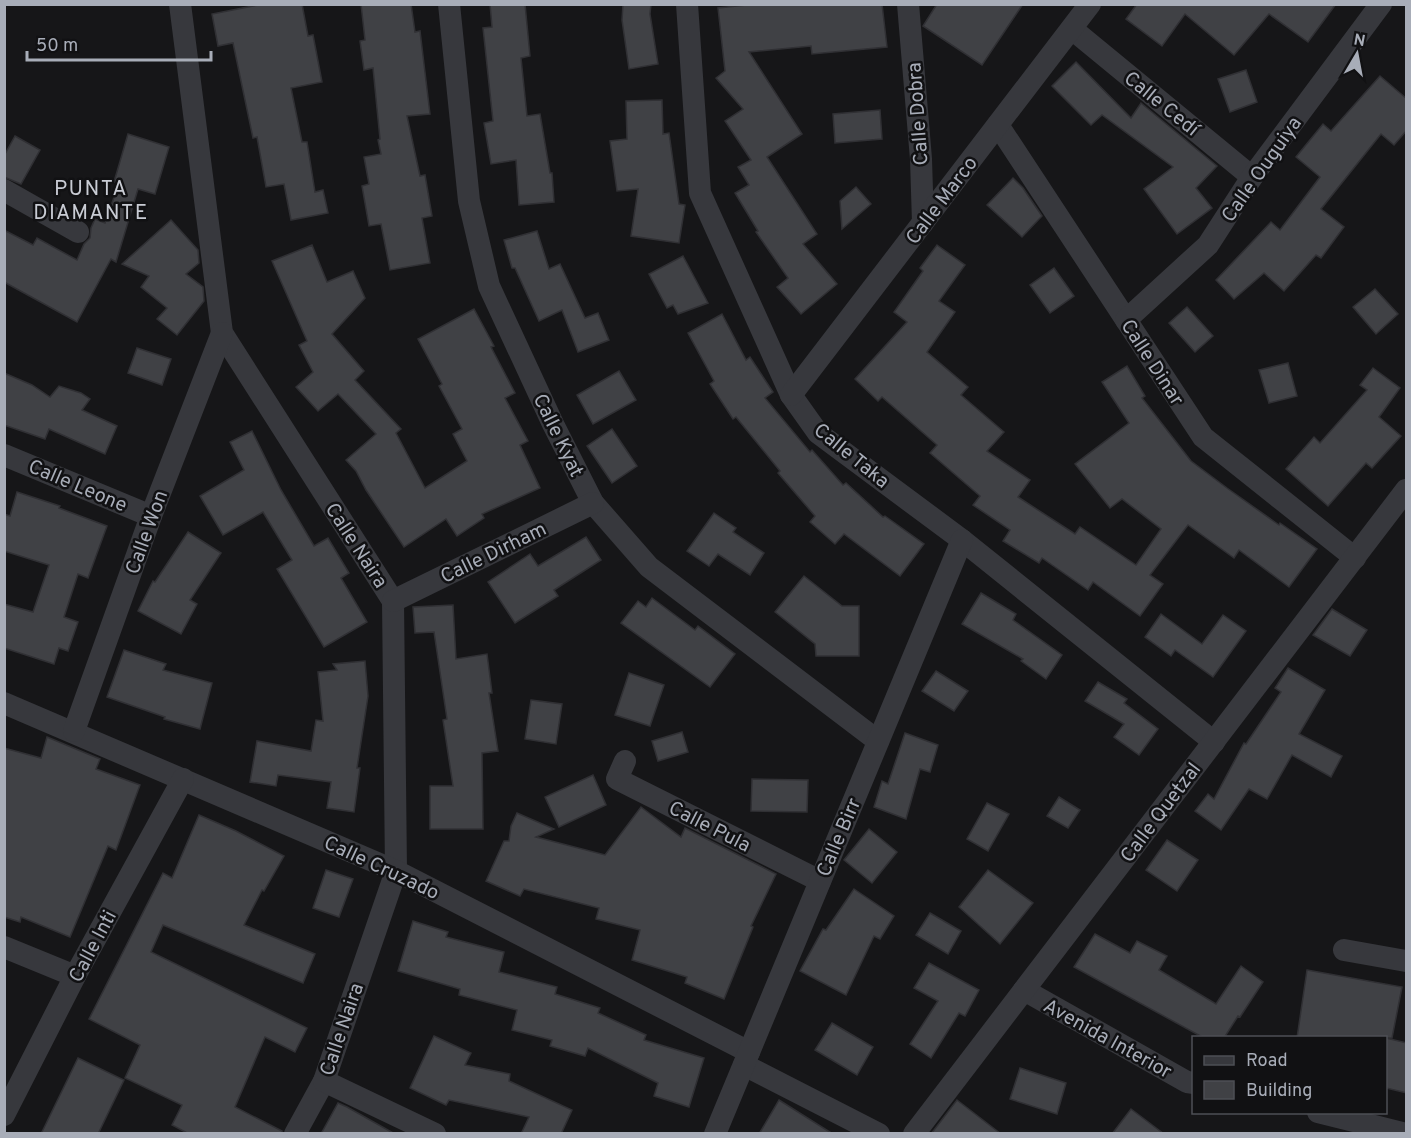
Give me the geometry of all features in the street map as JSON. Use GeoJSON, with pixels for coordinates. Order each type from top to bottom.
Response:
{"type":"FeatureCollection","features":[{"type":"Feature","properties":{"kind":"street","name":"Calle Naira"},"geometry":{"type":"LineString","coordinates":[[180,4],[222,333],[393,601],[396,871],[324,1081],[295,1134]]}},
{"type":"Feature","properties":{"kind":"street","name":"Calle Kyat"},"geometry":{"type":"LineString","coordinates":[[449,4],[469,201],[489,286],[593,504],[649,567],[878,741]]}},
{"type":"Feature","properties":{"kind":"street","name":"Calle Taka"},"geometry":{"type":"LineString","coordinates":[[687,4],[700,194],[791,395],[818,433],[962,540],[1214,742]]}},
{"type":"Feature","properties":{"kind":"street","name":"Calle Dobra"},"geometry":{"type":"LineString","coordinates":[[908,4],[921,159],[923,223]]}},
{"type":"Feature","properties":{"kind":"street","name":"Calle Marco"},"geometry":{"type":"LineString","coordinates":[[791,395],[1090,4]]}},
{"type":"Feature","properties":{"kind":"street","name":"Calle Ouguiya"},"geometry":{"type":"LineString","coordinates":[[1126,320],[1208,245],[1252,177],[1381,4]]}},
{"type":"Feature","properties":{"kind":"street","name":"Calle Cedí"},"geometry":{"type":"LineString","coordinates":[[1071,29],[1252,177]]}},
{"type":"Feature","properties":{"kind":"street","name":"Calle Dinar"},"geometry":{"type":"LineString","coordinates":[[998,125],[1203,437],[1355,558]]}},
{"type":"Feature","properties":{"kind":"street"},"geometry":{"type":"LineString","coordinates":[[4,190],[78,232]]}},
{"type":"Feature","properties":{"kind":"street","name":"Calle Won"},"geometry":{"type":"LineString","coordinates":[[74,731],[151,516],[222,333]]}},
{"type":"Feature","properties":{"kind":"street","name":"Calle Leone"},"geometry":{"type":"LineString","coordinates":[[4,455],[151,516]]}},
{"type":"Feature","properties":{"kind":"street","name":"Calle Quetzal"},"geometry":{"type":"LineString","coordinates":[[914,1134],[1407,490]]}},
{"type":"Feature","properties":{"kind":"street","name":"Calle Dirham"},"geometry":{"type":"LineString","coordinates":[[393,601],[593,504]]}},
{"type":"Feature","properties":{"kind":"street","name":"Calle Birr"},"geometry":{"type":"LineString","coordinates":[[715,1134],[962,540]]}},
{"type":"Feature","properties":{"kind":"street","name":"Calle Cruzado"},"geometry":{"type":"LineString","coordinates":[[4,703],[74,731],[396,871],[747,1058],[879,1134]]}},
{"type":"Feature","properties":{"kind":"street","name":"Calle Pula"},"geometry":{"type":"LineString","coordinates":[[625,761],[617,779],[820,881]]}},
{"type":"Feature","properties":{"kind":"street","name":"Calle Inti"},"geometry":{"type":"LineString","coordinates":[[4,1115],[75,976],[183,779]]}},
{"type":"Feature","properties":{"kind":"street"},"geometry":{"type":"LineString","coordinates":[[4,947],[75,976]]}},
{"type":"Feature","properties":{"kind":"street"},"geometry":{"type":"LineString","coordinates":[[1344,950],[1407,961]]}},
{"type":"Feature","properties":{"kind":"street","name":"Avenida Interior"},"geometry":{"type":"LineString","coordinates":[[1024,990],[1192,1083]]}},
{"type":"Feature","properties":{"kind":"street"},"geometry":{"type":"LineString","coordinates":[[324,1081],[433,1133]]}},
{"type":"Feature","properties":{"kind":"street"},"geometry":{"type":"LineString","coordinates":[[1322,1114],[1406,1134]]}},
{"type":"Feature","properties":{"kind":"building"},"geometry":{"type":"Polygon","coordinates":[[[263,4],[302,4],[308,36],[313,35],[322,82],[291,88],[302,142],[307,142],[315,192],[323,190],[328,213],[291,220],[284,184],[266,187],[257,137],[253,138],[233,43],[218,46],[212,14],[263,4]]]}},
{"type":"Feature","properties":{"kind":"building"},"geometry":{"type":"Polygon","coordinates":[[[361,4],[411,4],[415,32],[420,31],[430,114],[407,116],[420,176],[425,175],[432,216],[422,218],[430,263],[390,270],[381,224],[369,226],[362,186],[369,184],[364,157],[381,154],[373,68],[364,70],[360,41],[365,40],[361,4]]]}},
{"type":"Feature","properties":{"kind":"building"},"geometry":{"type":"Polygon","coordinates":[[[490,4],[525,4],[530,56],[521,58],[527,116],[540,114],[550,173],[552,173],[554,202],[519,205],[516,160],[491,164],[484,123],[493,121],[483,28],[492,27],[490,4]]]}},
{"type":"Feature","properties":{"kind":"building"},"geometry":{"type":"Polygon","coordinates":[[[623,4],[651,4],[650,14],[658,64],[629,69],[622,20],[623,4]]]}},
{"type":"Feature","properties":{"kind":"building"},"geometry":{"type":"Polygon","coordinates":[[[756,4],[882,4],[887,47],[812,54],[811,46],[749,52],[802,134],[767,157],[817,234],[803,244],[837,284],[801,314],[777,287],[788,278],[756,232],[758,231],[735,193],[749,185],[738,167],[751,160],[725,121],[743,109],[716,78],[725,71],[718,8],[756,4]]]}},
{"type":"Feature","properties":{"kind":"building"},"geometry":{"type":"Polygon","coordinates":[[[937,4],[1023,4],[982,65],[923,26],[937,4]]]}},
{"type":"Feature","properties":{"kind":"building"},"geometry":{"type":"Polygon","coordinates":[[[1137,4],[1336,4],[1308,42],[1269,14],[1234,55],[1185,14],[1162,46],[1126,19],[1137,4]]]}},
{"type":"Feature","properties":{"kind":"building"},"geometry":{"type":"Polygon","coordinates":[[[1076,62],[1131,118],[1141,103],[1217,166],[1196,188],[1212,208],[1177,234],[1144,189],[1173,167],[1102,115],[1091,125],[1052,86],[1076,62]]]}},
{"type":"Feature","properties":{"kind":"building"},"geometry":{"type":"Polygon","coordinates":[[[1246,70],[1257,102],[1230,112],[1218,79],[1246,70]]]}},
{"type":"Feature","properties":{"kind":"building"},"geometry":{"type":"Polygon","coordinates":[[[1380,76],[1407,99],[1407,130],[1394,145],[1381,134],[1321,209],[1344,227],[1321,258],[1316,255],[1284,291],[1264,273],[1234,299],[1216,280],[1271,222],[1280,230],[1320,177],[1296,157],[1323,124],[1331,131],[1380,76]]]}},
{"type":"Feature","properties":{"kind":"building"},"geometry":{"type":"Polygon","coordinates":[[[662,100],[663,134],[669,133],[679,204],[685,205],[679,243],[631,236],[638,189],[617,191],[610,141],[627,139],[626,101],[662,100]]]}},
{"type":"Feature","properties":{"kind":"building"},"geometry":{"type":"Polygon","coordinates":[[[880,110],[882,139],[835,143],[833,114],[880,110]]]}},
{"type":"Feature","properties":{"kind":"building"},"geometry":{"type":"Polygon","coordinates":[[[128,134],[169,147],[155,194],[138,189],[116,262],[111,259],[77,322],[4,282],[4,230],[33,245],[37,238],[77,260],[84,244],[90,238],[95,219],[105,223],[119,183],[114,182],[128,134]]]}},
{"type":"Feature","properties":{"kind":"building"},"geometry":{"type":"Polygon","coordinates":[[[15,136],[40,150],[21,184],[4,177],[4,156],[15,136]]]}},
{"type":"Feature","properties":{"kind":"building"},"geometry":{"type":"Polygon","coordinates":[[[1013,178],[1023,188],[1042,216],[1022,237],[987,205],[1013,178]]]}},
{"type":"Feature","properties":{"kind":"building"},"geometry":{"type":"Polygon","coordinates":[[[856,187],[871,204],[842,229],[840,201],[856,187]]]}},
{"type":"Feature","properties":{"kind":"building"},"geometry":{"type":"Polygon","coordinates":[[[171,220],[198,250],[199,263],[186,274],[203,287],[204,301],[177,335],[157,319],[167,308],[141,287],[149,276],[122,264],[171,220]]]}},
{"type":"Feature","properties":{"kind":"building"},"geometry":{"type":"Polygon","coordinates":[[[537,231],[549,269],[560,264],[585,318],[598,313],[609,340],[578,352],[562,310],[539,321],[515,268],[512,268],[504,240],[537,231]]]}},
{"type":"Feature","properties":{"kind":"building"},"geometry":{"type":"Polygon","coordinates":[[[312,245],[327,282],[353,271],[365,298],[332,334],[364,371],[355,380],[401,429],[396,433],[425,488],[467,461],[453,434],[462,429],[418,339],[474,309],[515,393],[505,398],[528,441],[520,445],[540,488],[482,514],[484,518],[457,536],[446,519],[404,547],[356,471],[346,460],[376,434],[338,394],[318,411],[296,387],[313,372],[299,345],[307,341],[272,261],[312,245]]]}},
{"type":"Feature","properties":{"kind":"building"},"geometry":{"type":"Polygon","coordinates":[[[937,245],[965,265],[939,301],[955,312],[927,352],[968,387],[961,395],[1004,432],[987,451],[1030,480],[1018,497],[1075,534],[1080,527],[1136,565],[1161,529],[1122,499],[1110,508],[1075,464],[1129,423],[1102,382],[1127,366],[1145,396],[1142,398],[1191,461],[1279,525],[1280,523],[1317,549],[1289,587],[1239,550],[1234,558],[1188,525],[1150,575],[1163,584],[1140,616],[1093,582],[1088,590],[1042,558],[1039,563],[1003,541],[1010,530],[973,505],[980,496],[930,453],[937,445],[882,397],[878,401],[855,379],[907,322],[894,312],[923,271],[920,268],[937,245]]]}},
{"type":"Feature","properties":{"kind":"building"},"geometry":{"type":"Polygon","coordinates":[[[683,256],[708,303],[678,314],[673,305],[667,308],[649,274],[683,256]]]}},
{"type":"Feature","properties":{"kind":"building"},"geometry":{"type":"Polygon","coordinates":[[[1054,268],[1074,296],[1050,313],[1030,285],[1054,268]]]}},
{"type":"Feature","properties":{"kind":"building"},"geometry":{"type":"Polygon","coordinates":[[[1375,289],[1398,314],[1376,334],[1353,307],[1375,289]]]}},
{"type":"Feature","properties":{"kind":"building"},"geometry":{"type":"Polygon","coordinates":[[[1187,307],[1213,336],[1195,352],[1169,323],[1187,307]]]}},
{"type":"Feature","properties":{"kind":"building"},"geometry":{"type":"Polygon","coordinates":[[[722,314],[746,360],[750,357],[773,392],[765,398],[810,452],[812,450],[843,485],[846,483],[883,517],[885,516],[924,544],[900,576],[844,534],[835,544],[810,522],[815,516],[778,473],[780,471],[736,417],[733,419],[710,384],[714,381],[688,333],[722,314]]]}},
{"type":"Feature","properties":{"kind":"building"},"geometry":{"type":"Polygon","coordinates":[[[137,348],[171,359],[162,385],[128,373],[137,348]]]}},
{"type":"Feature","properties":{"kind":"building"},"geometry":{"type":"Polygon","coordinates":[[[1288,363],[1297,396],[1269,403],[1259,370],[1288,363]]]}},
{"type":"Feature","properties":{"kind":"building"},"geometry":{"type":"Polygon","coordinates":[[[1373,368],[1400,388],[1379,417],[1401,436],[1372,468],[1366,463],[1328,506],[1286,469],[1314,437],[1320,443],[1367,390],[1360,385],[1373,368]]]}},
{"type":"Feature","properties":{"kind":"building"},"geometry":{"type":"Polygon","coordinates":[[[619,371],[636,400],[593,424],[577,395],[619,371]]]}},
{"type":"Feature","properties":{"kind":"building"},"geometry":{"type":"Polygon","coordinates":[[[4,373],[32,385],[50,397],[59,386],[81,393],[90,399],[82,410],[117,426],[105,454],[49,429],[45,439],[4,425],[4,373]]]}},
{"type":"Feature","properties":{"kind":"building"},"geometry":{"type":"Polygon","coordinates":[[[612,429],[637,466],[612,483],[587,446],[612,429]]]}},
{"type":"Feature","properties":{"kind":"building"},"geometry":{"type":"Polygon","coordinates":[[[252,431],[281,490],[314,546],[328,538],[349,573],[341,578],[367,622],[324,647],[277,569],[292,560],[263,512],[223,535],[200,496],[244,470],[230,442],[252,431]]]}},
{"type":"Feature","properties":{"kind":"building"},"geometry":{"type":"Polygon","coordinates":[[[17,492],[60,506],[59,508],[107,526],[88,578],[78,574],[64,617],[78,622],[68,651],[59,648],[54,664],[4,648],[4,604],[33,612],[49,565],[4,551],[4,514],[10,516],[17,492]]]}},
{"type":"Feature","properties":{"kind":"building"},"geometry":{"type":"Polygon","coordinates":[[[714,513],[736,528],[733,532],[764,553],[750,575],[718,554],[709,566],[687,551],[714,513]]]}},
{"type":"Feature","properties":{"kind":"building"},"geometry":{"type":"Polygon","coordinates":[[[188,532],[221,553],[190,600],[197,604],[181,634],[138,611],[153,581],[155,582],[188,532]]]}},
{"type":"Feature","properties":{"kind":"building"},"geometry":{"type":"Polygon","coordinates":[[[586,537],[601,560],[554,590],[558,596],[515,623],[488,582],[530,554],[538,566],[586,537]]]}},
{"type":"Feature","properties":{"kind":"building"},"geometry":{"type":"Polygon","coordinates":[[[804,576],[842,606],[859,606],[859,656],[816,656],[815,644],[775,612],[804,576]]]}},
{"type":"Feature","properties":{"kind":"building"},"geometry":{"type":"Polygon","coordinates":[[[981,593],[1016,614],[1013,620],[1062,655],[1046,679],[1021,661],[1023,659],[962,624],[981,593]]]}},
{"type":"Feature","properties":{"kind":"building"},"geometry":{"type":"Polygon","coordinates":[[[652,598],[695,630],[698,626],[735,654],[710,687],[621,623],[638,601],[646,607],[652,598]]]}},
{"type":"Feature","properties":{"kind":"building"},"geometry":{"type":"Polygon","coordinates":[[[453,605],[456,659],[487,654],[492,693],[489,693],[498,751],[482,753],[483,829],[430,829],[430,786],[453,786],[443,720],[447,719],[434,632],[415,633],[413,607],[453,605]]]}},
{"type":"Feature","properties":{"kind":"building"},"geometry":{"type":"Polygon","coordinates":[[[1332,609],[1367,630],[1350,656],[1313,635],[1332,609]]]}},
{"type":"Feature","properties":{"kind":"building"},"geometry":{"type":"Polygon","coordinates":[[[1161,614],[1202,644],[1223,615],[1246,631],[1213,677],[1175,650],[1171,656],[1145,637],[1161,614]]]}},
{"type":"Feature","properties":{"kind":"building"},"geometry":{"type":"Polygon","coordinates":[[[124,650],[166,664],[163,670],[212,683],[200,729],[164,719],[165,717],[107,697],[124,650]]]}},
{"type":"Feature","properties":{"kind":"building"},"geometry":{"type":"Polygon","coordinates":[[[365,661],[368,696],[357,768],[360,768],[354,812],[327,808],[331,782],[278,775],[276,786],[250,782],[257,741],[311,751],[316,720],[323,721],[318,672],[337,670],[333,664],[365,661]]]}},
{"type":"Feature","properties":{"kind":"building"},"geometry":{"type":"Polygon","coordinates":[[[1288,668],[1325,690],[1299,734],[1342,756],[1331,777],[1292,755],[1267,799],[1249,789],[1221,830],[1195,811],[1208,794],[1214,799],[1244,743],[1246,744],[1281,692],[1275,688],[1288,668]]]}},
{"type":"Feature","properties":{"kind":"building"},"geometry":{"type":"Polygon","coordinates":[[[936,671],[968,691],[954,711],[922,691],[936,671]]]}},
{"type":"Feature","properties":{"kind":"building"},"geometry":{"type":"Polygon","coordinates":[[[629,673],[664,685],[650,726],[615,715],[629,673]]]}},
{"type":"Feature","properties":{"kind":"building"},"geometry":{"type":"Polygon","coordinates":[[[1098,682],[1127,699],[1124,703],[1158,729],[1139,755],[1114,737],[1124,724],[1085,701],[1098,682]]]}},
{"type":"Feature","properties":{"kind":"building"},"geometry":{"type":"Polygon","coordinates":[[[531,700],[562,704],[556,744],[525,739],[531,700]]]}},
{"type":"Feature","properties":{"kind":"building"},"geometry":{"type":"Polygon","coordinates":[[[682,732],[688,752],[658,761],[652,741],[682,732]]]}},
{"type":"Feature","properties":{"kind":"building"},"geometry":{"type":"Polygon","coordinates":[[[905,733],[938,745],[930,772],[920,769],[906,819],[874,807],[882,781],[888,784],[905,733]]]}},
{"type":"Feature","properties":{"kind":"building"},"geometry":{"type":"Polygon","coordinates":[[[47,737],[100,759],[96,769],[140,785],[116,850],[108,846],[70,937],[21,917],[20,922],[4,917],[4,748],[41,758],[47,737]]]}},
{"type":"Feature","properties":{"kind":"building"},"geometry":{"type":"Polygon","coordinates":[[[593,775],[606,805],[559,827],[545,797],[593,775]]]}},
{"type":"Feature","properties":{"kind":"building"},"geometry":{"type":"Polygon","coordinates":[[[752,779],[808,780],[807,812],[751,811],[752,779]]]}},
{"type":"Feature","properties":{"kind":"building"},"geometry":{"type":"Polygon","coordinates":[[[1059,797],[1080,810],[1068,828],[1047,816],[1059,797]]]}},
{"type":"Feature","properties":{"kind":"building"},"geometry":{"type":"Polygon","coordinates":[[[987,803],[1009,814],[988,851],[967,839],[987,803]]]}},
{"type":"Feature","properties":{"kind":"building"},"geometry":{"type":"Polygon","coordinates":[[[641,807],[681,837],[685,828],[776,874],[751,926],[753,927],[724,999],[685,983],[687,977],[632,960],[640,930],[596,919],[599,908],[524,889],[520,896],[486,881],[504,841],[509,841],[511,826],[517,813],[554,829],[536,837],[605,855],[641,807]]]}},
{"type":"Feature","properties":{"kind":"building"},"geometry":{"type":"Polygon","coordinates":[[[199,815],[284,856],[264,891],[262,890],[244,925],[315,954],[303,983],[163,925],[151,952],[307,1028],[295,1052],[265,1037],[235,1107],[282,1131],[282,1134],[189,1134],[172,1125],[182,1105],[125,1078],[140,1045],[89,1019],[163,873],[172,878],[199,815]]]}},
{"type":"Feature","properties":{"kind":"building"},"geometry":{"type":"Polygon","coordinates":[[[869,829],[897,852],[872,883],[844,860],[869,829]]]}},
{"type":"Feature","properties":{"kind":"building"},"geometry":{"type":"Polygon","coordinates":[[[1167,840],[1198,860],[1177,891],[1146,870],[1167,840]]]}},
{"type":"Feature","properties":{"kind":"building"},"geometry":{"type":"Polygon","coordinates":[[[326,870],[353,879],[339,917],[313,908],[326,870]]]}},
{"type":"Feature","properties":{"kind":"building"},"geometry":{"type":"Polygon","coordinates":[[[988,870],[1033,903],[1000,944],[959,907],[988,870]]]}},
{"type":"Feature","properties":{"kind":"building"},"geometry":{"type":"Polygon","coordinates":[[[854,889],[894,916],[880,939],[874,936],[846,995],[800,971],[823,929],[826,930],[854,889]]]}},
{"type":"Feature","properties":{"kind":"building"},"geometry":{"type":"Polygon","coordinates":[[[930,913],[961,931],[948,954],[916,935],[930,913]]]}},
{"type":"Feature","properties":{"kind":"building"},"geometry":{"type":"Polygon","coordinates":[[[413,921],[448,932],[446,937],[504,952],[499,972],[557,987],[555,994],[600,1008],[598,1013],[646,1035],[644,1040],[704,1058],[689,1107],[654,1096],[658,1083],[588,1048],[585,1056],[550,1046],[552,1040],[512,1030],[517,1010],[459,995],[460,989],[398,971],[413,921]]]}},
{"type":"Feature","properties":{"kind":"building"},"geometry":{"type":"Polygon","coordinates":[[[1095,934],[1130,953],[1137,941],[1167,956],[1159,970],[1216,1004],[1241,966],[1263,982],[1225,1036],[1200,1036],[1074,967],[1095,934]]]}},
{"type":"Feature","properties":{"kind":"building"},"geometry":{"type":"Polygon","coordinates":[[[929,963],[979,990],[965,1016],[959,1013],[931,1058],[910,1044],[938,1001],[914,988],[929,963]]]}},
{"type":"Feature","properties":{"kind":"building"},"geometry":{"type":"Polygon","coordinates":[[[1307,970],[1402,987],[1392,1038],[1387,1038],[1387,1036],[1297,1036],[1307,970]]]}},
{"type":"Feature","properties":{"kind":"building"},"geometry":{"type":"Polygon","coordinates":[[[832,1023],[873,1047],[857,1075],[815,1050],[832,1023]]]}},
{"type":"Feature","properties":{"kind":"building"},"geometry":{"type":"Polygon","coordinates":[[[434,1036],[471,1053],[465,1065],[510,1074],[509,1081],[572,1110],[561,1134],[521,1134],[529,1117],[449,1100],[446,1105],[410,1088],[434,1036]]]}},
{"type":"Feature","properties":{"kind":"building"},"geometry":{"type":"Polygon","coordinates":[[[1387,1038],[1407,1043],[1407,1093],[1387,1088],[1387,1038]]]}},
{"type":"Feature","properties":{"kind":"building"},"geometry":{"type":"Polygon","coordinates":[[[78,1058],[124,1080],[98,1134],[41,1134],[78,1058]]]}},
{"type":"Feature","properties":{"kind":"building"},"geometry":{"type":"Polygon","coordinates":[[[1020,1068],[1066,1083],[1057,1114],[1010,1099],[1020,1068]]]}},
{"type":"Feature","properties":{"kind":"building"},"geometry":{"type":"Polygon","coordinates":[[[779,1100],[833,1134],[759,1134],[779,1100]]]}},
{"type":"Feature","properties":{"kind":"building"},"geometry":{"type":"Polygon","coordinates":[[[957,1100],[1001,1134],[931,1134],[957,1100]]]}},
{"type":"Feature","properties":{"kind":"building"},"geometry":{"type":"Polygon","coordinates":[[[338,1103],[347,1107],[395,1134],[321,1134],[338,1103]]]}},
{"type":"Feature","properties":{"kind":"building"},"geometry":{"type":"Polygon","coordinates":[[[1131,1109],[1164,1134],[1112,1134],[1131,1109]]]}},
{"type":"Feature","properties":{"kind":"district","name":"PUNTA DIAMANTE"},"geometry":{"type":"Point","coordinates":[91,200]}}]}
